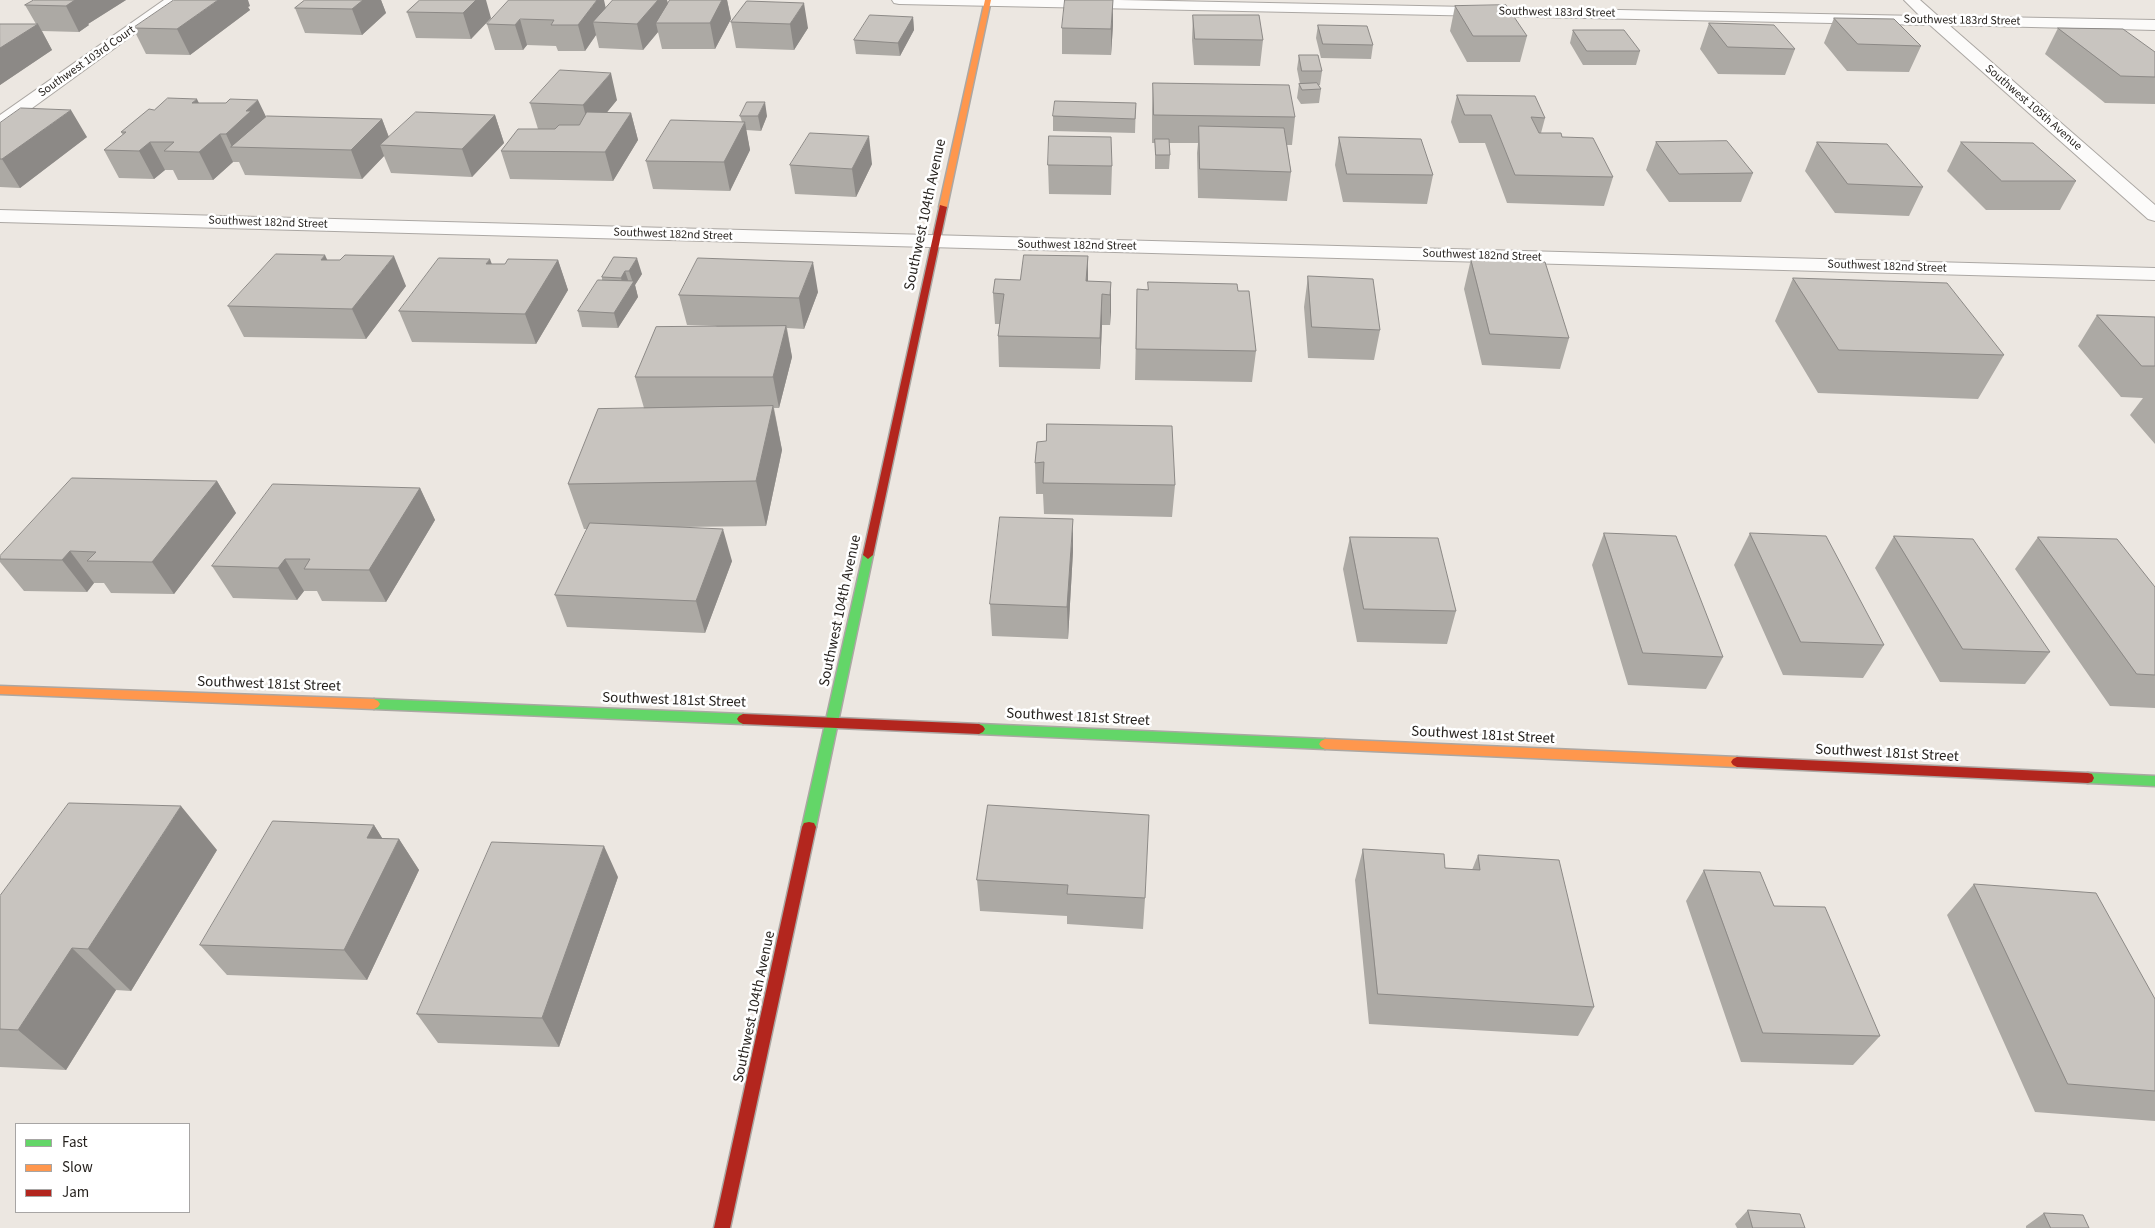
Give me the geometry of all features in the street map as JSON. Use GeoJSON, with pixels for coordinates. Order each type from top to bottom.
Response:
{"type":"FeatureCollection","features":[{"type":"Feature","properties":{"kind":"street","name":"Southwest 103rd Court"},"geometry":{"type":"LineString","coordinates":[[0,124],[174,0]]}},
{"type":"Feature","properties":{"kind":"street","name":"Southwest 183rd Street"},"geometry":{"type":"LineString","coordinates":[[899,0],[2155,24]]}},
{"type":"Feature","properties":{"kind":"street","name":"Southwest 105th Avenue"},"geometry":{"type":"LineString","coordinates":[[1911,0],[2155,215]]}},
{"type":"Feature","properties":{"kind":"street","name":"Southwest 104th Avenue"},"geometry":{"type":"LineString","coordinates":[[722,1228],[988,1]]}},
{"type":"Feature","properties":{"kind":"street","name":"Southwest 182nd Street"},"geometry":{"type":"LineString","coordinates":[[0,216],[2155,274]]}},
{"type":"Feature","properties":{"kind":"street","name":"Southwest 181st Street"},"geometry":{"type":"LineString","coordinates":[[0,690],[833,722],[2155,781]]}},
{"type":"Feature","properties":{"kind":"building"},"geometry":{"type":"Polygon","coordinates":[[[34,0],[75,0],[66,6],[25,5],[34,0]]]}},
{"type":"Feature","properties":{"kind":"building"},"geometry":{"type":"Polygon","coordinates":[[[174,0],[218,0],[177,29],[133,28],[174,0]]]}},
{"type":"Feature","properties":{"kind":"building"},"geometry":{"type":"Polygon","coordinates":[[[305,0],[363,0],[352,9],[295,8],[305,0]]]}},
{"type":"Feature","properties":{"kind":"building"},"geometry":{"type":"Polygon","coordinates":[[[420,0],[476,0],[463,13],[407,12],[420,0]]]}},
{"type":"Feature","properties":{"kind":"building"},"geometry":{"type":"Polygon","coordinates":[[[509,0],[597,0],[578,25],[551,25],[554,20],[520,19],[515,25],[487,24],[509,0]]]}},
{"type":"Feature","properties":{"kind":"building"},"geometry":{"type":"Polygon","coordinates":[[[613,0],[658,0],[637,24],[593,22],[613,0]]]}},
{"type":"Feature","properties":{"kind":"building"},"geometry":{"type":"Polygon","coordinates":[[[670,0],[722,0],[710,23],[656,23],[670,0]]]}},
{"type":"Feature","properties":{"kind":"building"},"geometry":{"type":"Polygon","coordinates":[[[1065,0],[1113,0],[1111,29],[1062,28],[1065,0]]]}},
{"type":"Feature","properties":{"kind":"building"},"geometry":{"type":"Polygon","coordinates":[[[747,1],[804,3],[790,24],[731,22],[747,1]]]}},
{"type":"Feature","properties":{"kind":"building"},"geometry":{"type":"Polygon","coordinates":[[[1506,5],[1527,36],[1473,36],[1455,6],[1506,5]]]}},
{"type":"Feature","properties":{"kind":"building"},"geometry":{"type":"Polygon","coordinates":[[[870,15],[913,17],[898,43],[854,40],[870,15]]]}},
{"type":"Feature","properties":{"kind":"building"},"geometry":{"type":"Polygon","coordinates":[[[1193,15],[1259,15],[1263,40],[1195,39],[1193,15]]]}},
{"type":"Feature","properties":{"kind":"building"},"geometry":{"type":"Polygon","coordinates":[[[1834,18],[1894,19],[1921,46],[1858,44],[1834,18]]]}},
{"type":"Feature","properties":{"kind":"building"},"geometry":{"type":"Polygon","coordinates":[[[1709,23],[1774,25],[1795,49],[1728,47],[1709,23]]]}},
{"type":"Feature","properties":{"kind":"building"},"geometry":{"type":"Polygon","coordinates":[[[0,24],[38,24],[0,48],[0,24]]]}},
{"type":"Feature","properties":{"kind":"building"},"geometry":{"type":"Polygon","coordinates":[[[1318,25],[1367,26],[1373,45],[1323,44],[1318,25]]]}},
{"type":"Feature","properties":{"kind":"building"},"geometry":{"type":"Polygon","coordinates":[[[2058,28],[2123,29],[2155,52],[2155,77],[2121,76],[2058,28]]]}},
{"type":"Feature","properties":{"kind":"building"},"geometry":{"type":"Polygon","coordinates":[[[1573,30],[1624,30],[1640,51],[1587,51],[1573,30]]]}},
{"type":"Feature","properties":{"kind":"building"},"geometry":{"type":"Polygon","coordinates":[[[1299,55],[1318,55],[1322,71],[1302,71],[1299,55]]]}},
{"type":"Feature","properties":{"kind":"building"},"geometry":{"type":"Polygon","coordinates":[[[560,70],[611,73],[583,105],[530,103],[560,70]]]}},
{"type":"Feature","properties":{"kind":"building"},"geometry":{"type":"Polygon","coordinates":[[[1153,83],[1289,85],[1295,117],[1154,115],[1153,83]]]}},
{"type":"Feature","properties":{"kind":"building"},"geometry":{"type":"Polygon","coordinates":[[[1317,83],[1321,89],[1302,90],[1299,84],[1317,83]]]}},
{"type":"Feature","properties":{"kind":"building"},"geometry":{"type":"Polygon","coordinates":[[[1457,95],[1535,96],[1545,118],[1531,117],[1539,133],[1561,133],[1562,137],[1593,138],[1613,177],[1515,175],[1491,115],[1465,115],[1457,95]]]}},
{"type":"Feature","properties":{"kind":"building"},"geometry":{"type":"Polygon","coordinates":[[[168,98],[197,99],[192,103],[226,103],[230,99],[258,100],[246,111],[251,111],[226,134],[220,134],[199,152],[164,151],[174,142],[150,142],[139,151],[104,150],[126,132],[121,132],[149,109],[154,110],[168,98]]]}},
{"type":"Feature","properties":{"kind":"building"},"geometry":{"type":"Polygon","coordinates":[[[1055,101],[1136,103],[1135,119],[1053,116],[1055,101]]]}},
{"type":"Feature","properties":{"kind":"building"},"geometry":{"type":"Polygon","coordinates":[[[747,102],[765,102],[758,116],[740,116],[747,102]]]}},
{"type":"Feature","properties":{"kind":"building"},"geometry":{"type":"Polygon","coordinates":[[[21,108],[71,110],[0,159],[0,123],[21,108]]]}},
{"type":"Feature","properties":{"kind":"building"},"geometry":{"type":"Polygon","coordinates":[[[416,112],[495,115],[462,149],[380,145],[416,112]]]}},
{"type":"Feature","properties":{"kind":"building"},"geometry":{"type":"Polygon","coordinates":[[[587,112],[631,113],[605,152],[501,151],[518,129],[555,129],[559,125],[579,125],[587,112]]]}},
{"type":"Feature","properties":{"kind":"building"},"geometry":{"type":"Polygon","coordinates":[[[267,116],[382,119],[351,150],[231,147],[267,116]]]}},
{"type":"Feature","properties":{"kind":"building"},"geometry":{"type":"Polygon","coordinates":[[[671,120],[745,122],[724,162],[646,161],[671,120]]]}},
{"type":"Feature","properties":{"kind":"building"},"geometry":{"type":"Polygon","coordinates":[[[1199,126],[1284,128],[1291,172],[1200,169],[1199,126]]]}},
{"type":"Feature","properties":{"kind":"building"},"geometry":{"type":"Polygon","coordinates":[[[810,133],[869,136],[852,169],[790,165],[810,133]]]}},
{"type":"Feature","properties":{"kind":"building"},"geometry":{"type":"Polygon","coordinates":[[[1049,136],[1111,137],[1112,166],[1048,165],[1049,136]]]}},
{"type":"Feature","properties":{"kind":"building"},"geometry":{"type":"Polygon","coordinates":[[[1339,137],[1421,139],[1433,175],[1347,174],[1339,137]]]}},
{"type":"Feature","properties":{"kind":"building"},"geometry":{"type":"Polygon","coordinates":[[[1155,139],[1169,139],[1170,155],[1156,155],[1155,139]]]}},
{"type":"Feature","properties":{"kind":"building"},"geometry":{"type":"Polygon","coordinates":[[[1727,141],[1753,173],[1679,174],[1656,142],[1727,141]]]}},
{"type":"Feature","properties":{"kind":"building"},"geometry":{"type":"Polygon","coordinates":[[[1817,142],[1887,144],[1923,187],[1848,184],[1817,142]]]}},
{"type":"Feature","properties":{"kind":"building"},"geometry":{"type":"Polygon","coordinates":[[[1961,142],[2033,143],[2076,181],[2002,181],[1961,142]]]}},
{"type":"Feature","properties":{"kind":"building"},"geometry":{"type":"Polygon","coordinates":[[[276,254],[325,255],[321,260],[340,260],[345,255],[394,256],[352,309],[228,306],[276,254]]]}},
{"type":"Feature","properties":{"kind":"building"},"geometry":{"type":"Polygon","coordinates":[[[1024,255],[1088,256],[1086,281],[1111,282],[1110,295],[1102,294],[1100,338],[998,336],[1004,294],[993,293],[995,279],[1020,280],[1024,255]]]}},
{"type":"Feature","properties":{"kind":"building"},"geometry":{"type":"Polygon","coordinates":[[[614,257],[637,258],[629,271],[625,271],[621,278],[602,277],[614,257]]]}},
{"type":"Feature","properties":{"kind":"building"},"geometry":{"type":"Polygon","coordinates":[[[439,258],[490,259],[486,264],[505,264],[508,259],[558,260],[525,314],[399,311],[439,258]]]}},
{"type":"Feature","properties":{"kind":"building"},"geometry":{"type":"Polygon","coordinates":[[[698,258],[813,262],[799,298],[679,295],[698,258]]]}},
{"type":"Feature","properties":{"kind":"building"},"geometry":{"type":"Polygon","coordinates":[[[1471,259],[1545,262],[1569,338],[1490,334],[1471,259]]]}},
{"type":"Feature","properties":{"kind":"building"},"geometry":{"type":"Polygon","coordinates":[[[1308,276],[1373,279],[1380,330],[1312,327],[1308,276]]]}},
{"type":"Feature","properties":{"kind":"building"},"geometry":{"type":"Polygon","coordinates":[[[1793,278],[1947,283],[2004,355],[1839,350],[1793,278]]]}},
{"type":"Feature","properties":{"kind":"building"},"geometry":{"type":"Polygon","coordinates":[[[598,280],[634,281],[614,313],[578,311],[598,280]]]}},
{"type":"Feature","properties":{"kind":"building"},"geometry":{"type":"Polygon","coordinates":[[[1148,282],[1237,284],[1238,291],[1249,291],[1256,351],[1136,349],[1137,289],[1148,290],[1148,282]]]}},
{"type":"Feature","properties":{"kind":"building"},"geometry":{"type":"Polygon","coordinates":[[[2097,315],[2155,317],[2155,366],[2142,366],[2097,315]]]}},
{"type":"Feature","properties":{"kind":"building"},"geometry":{"type":"Polygon","coordinates":[[[786,326],[773,377],[635,377],[656,327],[786,326]]]}},
{"type":"Feature","properties":{"kind":"building"},"geometry":{"type":"Polygon","coordinates":[[[773,406],[756,481],[568,484],[598,409],[773,406]]]}},
{"type":"Feature","properties":{"kind":"building"},"geometry":{"type":"Polygon","coordinates":[[[1047,424],[1172,426],[1175,485],[1043,483],[1044,462],[1035,463],[1037,442],[1046,441],[1047,424]]]}},
{"type":"Feature","properties":{"kind":"building"},"geometry":{"type":"Polygon","coordinates":[[[72,478],[217,481],[152,562],[87,561],[96,552],[70,551],[62,560],[0,559],[0,556],[72,478]]]}},
{"type":"Feature","properties":{"kind":"building"},"geometry":{"type":"Polygon","coordinates":[[[273,484],[420,488],[369,570],[304,569],[310,559],[285,559],[278,568],[212,566],[273,484]]]}},
{"type":"Feature","properties":{"kind":"building"},"geometry":{"type":"Polygon","coordinates":[[[1000,517],[1073,519],[1067,607],[990,604],[1000,517]]]}},
{"type":"Feature","properties":{"kind":"building"},"geometry":{"type":"Polygon","coordinates":[[[590,523],[723,529],[696,601],[555,595],[590,523]]]}},
{"type":"Feature","properties":{"kind":"building"},"geometry":{"type":"Polygon","coordinates":[[[1604,533],[1676,536],[1723,657],[1643,653],[1604,533]]]}},
{"type":"Feature","properties":{"kind":"building"},"geometry":{"type":"Polygon","coordinates":[[[1750,533],[1826,536],[1884,645],[1801,642],[1750,533]]]}},
{"type":"Feature","properties":{"kind":"building"},"geometry":{"type":"Polygon","coordinates":[[[1894,536],[1973,539],[2050,652],[1963,649],[1894,536]]]}},
{"type":"Feature","properties":{"kind":"building"},"geometry":{"type":"Polygon","coordinates":[[[1350,537],[1438,538],[1456,611],[1364,609],[1350,537]]]}},
{"type":"Feature","properties":{"kind":"building"},"geometry":{"type":"Polygon","coordinates":[[[2038,537],[2117,539],[2155,587],[2155,675],[2137,674],[2038,537]]]}},
{"type":"Feature","properties":{"kind":"building"},"geometry":{"type":"Polygon","coordinates":[[[69,803],[181,806],[88,949],[72,948],[18,1030],[0,1029],[0,896],[69,803]]]}},
{"type":"Feature","properties":{"kind":"building"},"geometry":{"type":"Polygon","coordinates":[[[988,805],[1149,815],[1145,898],[1067,894],[1068,885],[977,880],[988,805]]]}},
{"type":"Feature","properties":{"kind":"building"},"geometry":{"type":"Polygon","coordinates":[[[273,821],[374,825],[367,838],[399,839],[344,950],[200,945],[273,821]]]}},
{"type":"Feature","properties":{"kind":"building"},"geometry":{"type":"Polygon","coordinates":[[[492,842],[604,846],[542,1018],[417,1014],[492,842]]]}},
{"type":"Feature","properties":{"kind":"building"},"geometry":{"type":"Polygon","coordinates":[[[1363,849],[1444,854],[1445,868],[1480,870],[1478,855],[1559,860],[1594,1007],[1378,994],[1363,849]]]}},
{"type":"Feature","properties":{"kind":"building"},"geometry":{"type":"Polygon","coordinates":[[[1704,870],[1760,872],[1774,906],[1825,907],[1880,1036],[1763,1033],[1704,870]]]}},
{"type":"Feature","properties":{"kind":"building"},"geometry":{"type":"Polygon","coordinates":[[[1974,884],[2096,893],[2155,999],[2155,1091],[2068,1084],[1974,884]]]}},
{"type":"Feature","properties":{"kind":"building"},"geometry":{"type":"Polygon","coordinates":[[[1748,1210],[1800,1214],[1805,1228],[1753,1228],[1748,1210]]]}},
{"type":"Feature","properties":{"kind":"building"},"geometry":{"type":"Polygon","coordinates":[[[2044,1213],[2083,1215],[2089,1228],[2051,1228],[2044,1213]]]}},
{"type":"Feature","properties":{"kind":"traffic: fast"},"geometry":{"type":"LineString","coordinates":[[809,827],[868,555]]}},
{"type":"Feature","properties":{"kind":"traffic: fast"},"geometry":{"type":"LineString","coordinates":[[374,704],[743,719]]}},
{"type":"Feature","properties":{"kind":"traffic: fast"},"geometry":{"type":"LineString","coordinates":[[979,729],[1325,744]]}},
{"type":"Feature","properties":{"kind":"traffic: fast"},"geometry":{"type":"LineString","coordinates":[[2088,778],[2155,781]]}},
{"type":"Feature","properties":{"kind":"traffic: slow"},"geometry":{"type":"LineString","coordinates":[[943,207],[988,0]]}},
{"type":"Feature","properties":{"kind":"traffic: slow"},"geometry":{"type":"LineString","coordinates":[[0,690],[374,704]]}},
{"type":"Feature","properties":{"kind":"traffic: slow"},"geometry":{"type":"LineString","coordinates":[[1325,744],[1737,762]]}},
{"type":"Feature","properties":{"kind":"traffic: jam"},"geometry":{"type":"LineString","coordinates":[[868,555],[943,207]]}},
{"type":"Feature","properties":{"kind":"traffic: jam"},"geometry":{"type":"LineString","coordinates":[[743,719],[979,729]]}},
{"type":"Feature","properties":{"kind":"traffic: jam"},"geometry":{"type":"LineString","coordinates":[[1737,762],[2088,778]]}},
{"type":"Feature","properties":{"kind":"traffic: jam"},"geometry":{"type":"LineString","coordinates":[[722,1228],[809,827]]}}]}
